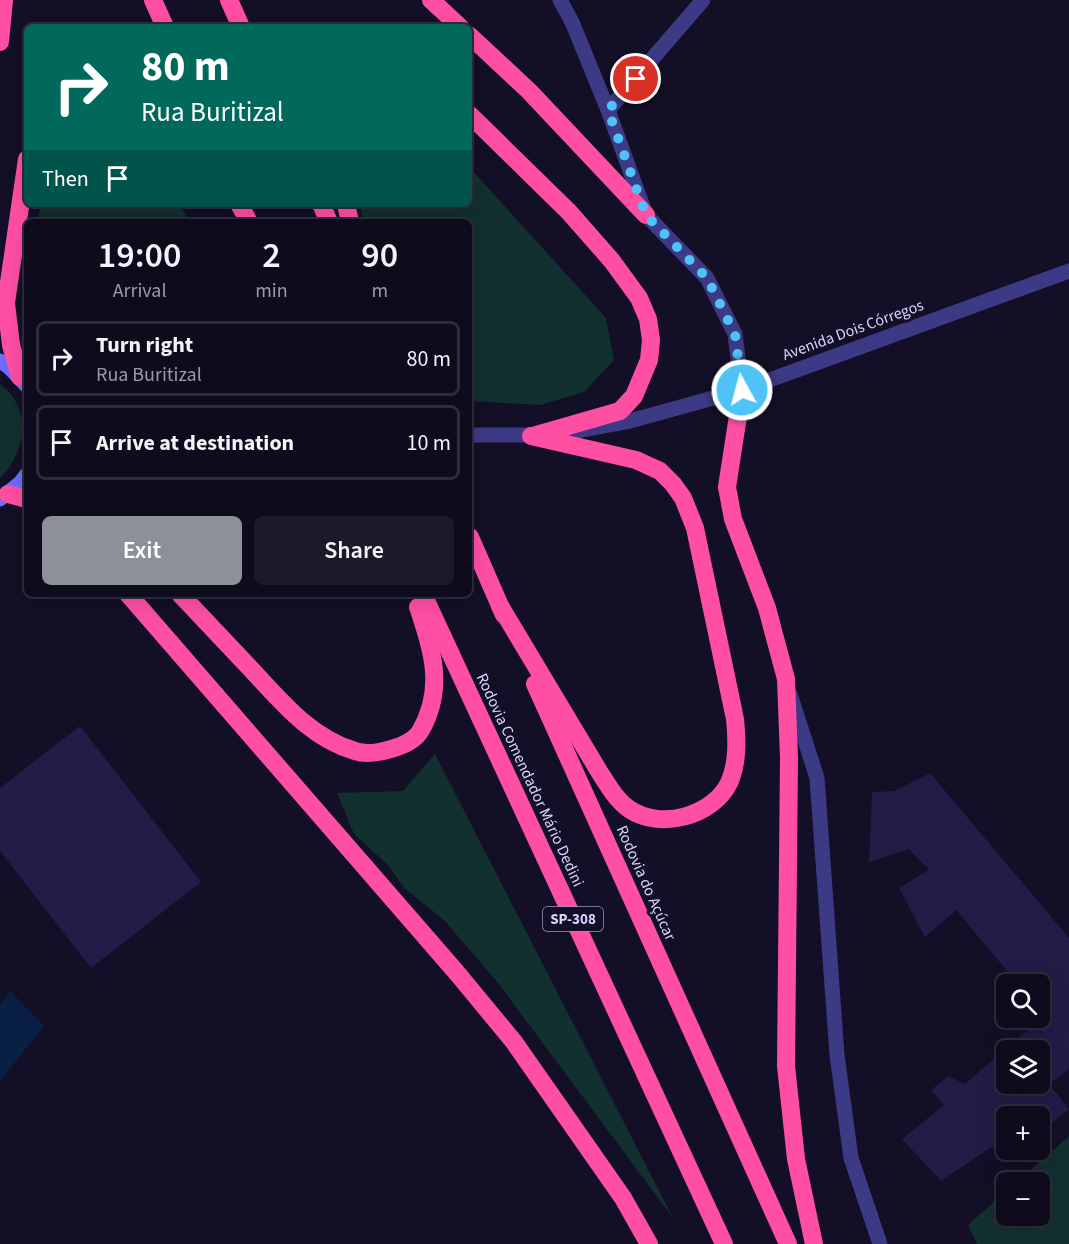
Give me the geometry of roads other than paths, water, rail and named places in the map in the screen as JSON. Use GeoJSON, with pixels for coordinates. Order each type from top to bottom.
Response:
{"type":"FeatureCollection","features":[{"type":"Feature","properties":{"kind":"highway"},"geometry":{"type":"LineString","coordinates":[[0,42],[4,0]]}},
{"type":"Feature","properties":{"kind":"highway"},"geometry":{"type":"LineString","coordinates":[[153,0],[164,24]]}},
{"type":"Feature","properties":{"kind":"highway"},"geometry":{"type":"LineString","coordinates":[[229,0],[240,24]]}},
{"type":"Feature","properties":{"kind":"highway"},"geometry":{"type":"LineString","coordinates":[[431,0],[457,24]]}},
{"type":"Feature","properties":{"kind":"highway"},"geometry":{"type":"LineString","coordinates":[[472,38],[529,91],[646,215]]}},
{"type":"Feature","properties":{"kind":"highway"},"geometry":{"type":"LineString","coordinates":[[472,117],[569,212],[605,253],[639,298],[648,319],[651,340],[649,360],[634,396],[620,411],[528,436]]}},
{"type":"Feature","properties":{"kind":"highway"},"geometry":{"type":"LineString","coordinates":[[24,180],[6,303],[11,345],[24,380]]}},
{"type":"Feature","properties":{"kind":"highway"},"geometry":{"type":"LineString","coordinates":[[742,390],[727,487],[734,519],[767,608],[786,679],[789,759],[786,1066],[796,1159],[814,1244]]}},
{"type":"Feature","properties":{"kind":"highway"},"geometry":{"type":"LineString","coordinates":[[500,606],[600,773],[613,793],[628,808],[645,816],[665,819],[687,816],[706,807],[719,796],[728,784],[734,767],[737,743],[735,719],[695,528],[683,498],[660,471],[636,460],[528,436]]}},
{"type":"Feature","properties":{"kind":"highway"},"geometry":{"type":"LineString","coordinates":[[4,497],[24,499]]}},
{"type":"Feature","properties":{"kind":"highway","name":"Rodovia do Açúcar"},"geometry":{"type":"LineString","coordinates":[[472,542],[788,1244]]}},
{"type":"Feature","properties":{"kind":"highway"},"geometry":{"type":"LineString","coordinates":[[131,597],[514,1042],[623,1198],[649,1244]]}},
{"type":"Feature","properties":{"kind":"highway"},"geometry":{"type":"LineString","coordinates":[[183,597],[298,719],[328,739],[357,752],[381,752],[403,746],[418,735],[430,714],[435,684],[432,650],[414,597]]}},
{"type":"Feature","properties":{"kind":"highway","name":"Rodovia Comendador Mário Dedini"},"geometry":{"type":"LineString","coordinates":[[424,597],[724,1244]]}},
{"type":"Feature","properties":{"kind":"main road"},"geometry":{"type":"LineString","coordinates":[[0,361],[24,382]]}},
{"type":"Feature","properties":{"kind":"main road"},"geometry":{"type":"LineString","coordinates":[[4,497],[24,477]]}},
{"type":"Feature","properties":{"kind":"street"},"geometry":{"type":"LineString","coordinates":[[560,0],[572,22],[608,110],[646,215],[707,278],[735,334],[742,390]]}},
{"type":"Feature","properties":{"kind":"street"},"geometry":{"type":"LineString","coordinates":[[608,110],[703,0]]}},
{"type":"Feature","properties":{"kind":"street","name":"Avenida Dois Córregos"},"geometry":{"type":"LineString","coordinates":[[472,435],[528,436],[577,432],[630,422],[742,390],[1069,271]]}},
{"type":"Feature","properties":{"kind":"street"},"geometry":{"type":"LineString","coordinates":[[786,679],[817,778],[838,1067],[851,1158],[880,1244]]}},
{"type":"Feature","properties":{"kind":"water"},"geometry":{"type":"Polygon","coordinates":[[[10,991],[44,1026],[0,1081],[0,1004],[10,991]]]}}]}
